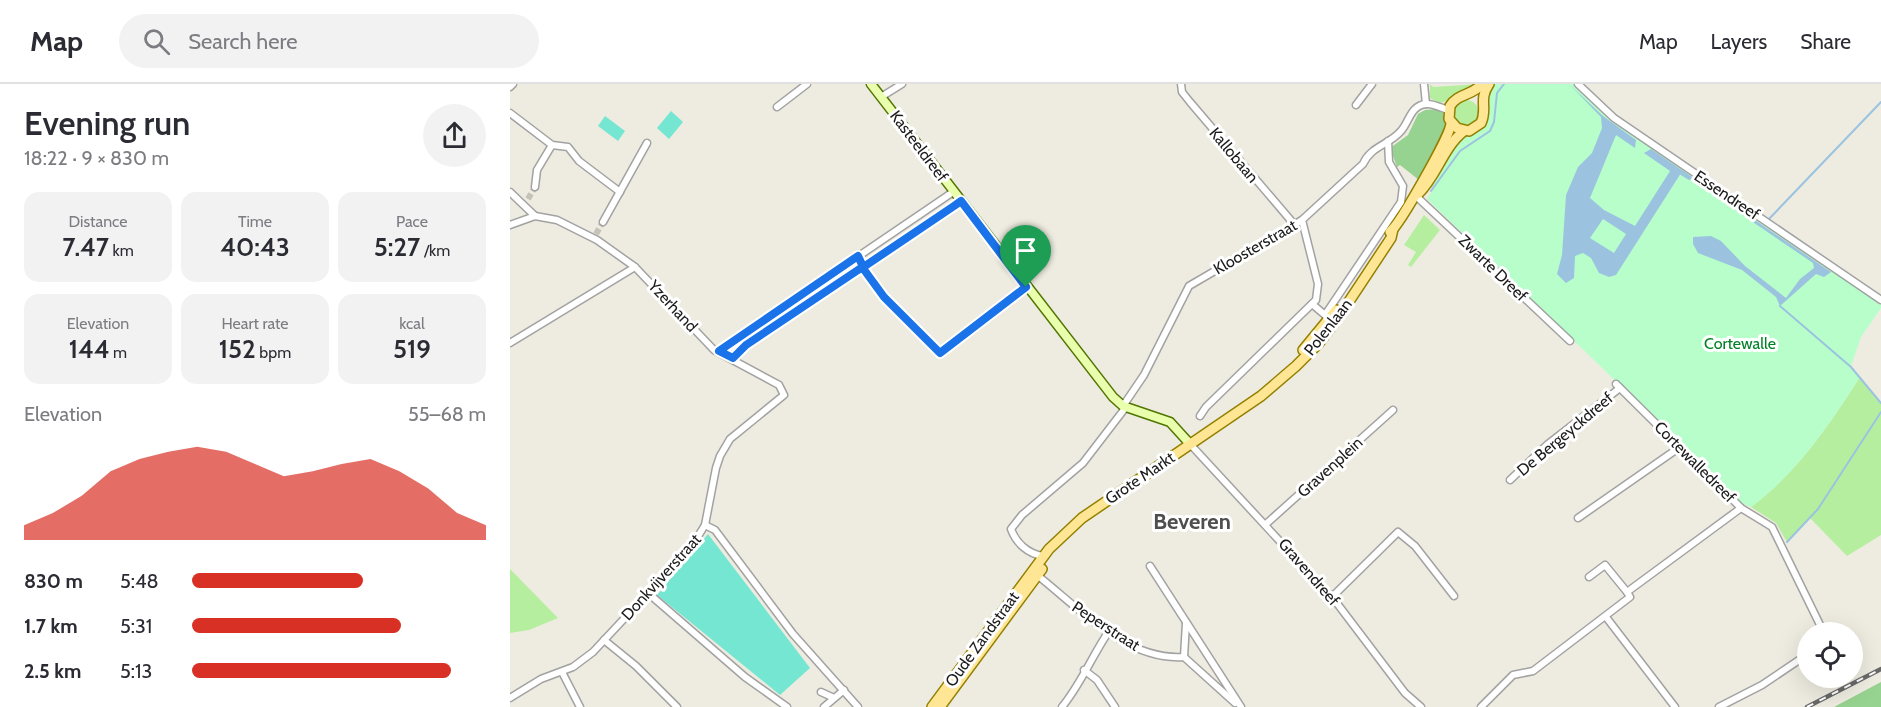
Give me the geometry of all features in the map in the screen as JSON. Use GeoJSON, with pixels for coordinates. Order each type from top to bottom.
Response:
{"type":"FeatureCollection","features":[{"type":"Feature","properties":{"kind":"main road"},"geometry":{"type":"LineString","coordinates":[[1464,131],[1451,123],[1448,110],[1456,99],[1469,96],[1482,84]]}},
{"type":"Feature","properties":{"kind":"main road"},"geometry":{"type":"LineString","coordinates":[[1481,104],[1489,84]]}},
{"type":"Feature","properties":{"kind":"main road"},"geometry":{"type":"LineString","coordinates":[[1416,196],[1426,186],[1453,141],[1464,131],[1474,129],[1481,123],[1484,113],[1481,104],[1469,96]]}},
{"type":"Feature","properties":{"kind":"main road","name":"Polenlaan"},"geometry":{"type":"LineString","coordinates":[[1190,444],[1243,406],[1310,343],[1347,295],[1386,235],[1393,229],[1416,196],[1420,182],[1450,133],[1451,123]]}},
{"type":"Feature","properties":{"kind":"main road","name":"Grote Markt"},"geometry":{"type":"LineString","coordinates":[[1037,572],[1043,556],[1075,524],[1190,444]]}},
{"type":"Feature","properties":{"kind":"main road","name":"Grote Markt"},"geometry":{"type":"LineString","coordinates":[[1037,572],[1060,540]]}},
{"type":"Feature","properties":{"kind":"main road","name":"Oude Zandstraat"},"geometry":{"type":"LineString","coordinates":[[932,707],[1037,572]]}},
{"type":"Feature","properties":{"kind":"main road","name":"Oude Zandstraat"},"geometry":{"type":"LineString","coordinates":[[940,707],[1037,572]]}},
{"type":"Feature","properties":{"kind":"street"},"geometry":{"type":"LineString","coordinates":[[777,107],[807,84]]}},
{"type":"Feature","properties":{"kind":"street","name":"Kasteeldreef"},"geometry":{"type":"LineString","coordinates":[[871,84],[1107,391],[1124,406]]}},
{"type":"Feature","properties":{"kind":"street"},"geometry":{"type":"LineString","coordinates":[[881,97],[902,84]]}},
{"type":"Feature","properties":{"kind":"street","name":"Kallobaan"},"geometry":{"type":"LineString","coordinates":[[1181,84],[1182,92],[1190,102],[1293,224]]}},
{"type":"Feature","properties":{"kind":"street"},"geometry":{"type":"LineString","coordinates":[[1356,105],[1372,84]]}},
{"type":"Feature","properties":{"kind":"street","name":"Essendreef"},"geometry":{"type":"LineString","coordinates":[[1578,84],[1614,118],[1881,300]]}},
{"type":"Feature","properties":{"kind":"street"},"geometry":{"type":"LineString","coordinates":[[1424,88],[1426,104],[1448,110]]}},
{"type":"Feature","properties":{"kind":"street","name":"Kloosterstraat"},"geometry":{"type":"LineString","coordinates":[[1124,406],[1144,375],[1190,286],[1302,220],[1362,164],[1368,155],[1401,131],[1414,110],[1426,104]]}},
{"type":"Feature","properties":{"kind":"street"},"geometry":{"type":"LineString","coordinates":[[510,113],[552,145],[568,147],[579,161],[620,192]]}},
{"type":"Feature","properties":{"kind":"street","name":"Polenlaan"},"geometry":{"type":"LineString","coordinates":[[1312,304],[1325,315],[1401,202],[1404,191],[1398,175],[1389,162],[1388,141]]}},
{"type":"Feature","properties":{"kind":"street"},"geometry":{"type":"LineString","coordinates":[[603,222],[647,143]]}},
{"type":"Feature","properties":{"kind":"street"},"geometry":{"type":"LineString","coordinates":[[535,187],[537,170],[552,145]]}},
{"type":"Feature","properties":{"kind":"street"},"geometry":{"type":"LineString","coordinates":[[510,192],[526,201],[535,216],[510,225]]}},
{"type":"Feature","properties":{"kind":"street"},"geometry":{"type":"LineString","coordinates":[[719,351],[953,192]]}},
{"type":"Feature","properties":{"kind":"street","name":"Zwarte Dreef"},"geometry":{"type":"LineString","coordinates":[[1416,196],[1570,341]]}},
{"type":"Feature","properties":{"kind":"street"},"geometry":{"type":"LineString","coordinates":[[940,201],[945,204],[947,210]]}},
{"type":"Feature","properties":{"kind":"street"},"geometry":{"type":"LineString","coordinates":[[733,358],[746,345],[961,201]]}},
{"type":"Feature","properties":{"kind":"street","name":"Yzerhand"},"geometry":{"type":"LineString","coordinates":[[535,216],[548,218],[595,236],[635,267],[714,350],[733,358],[739,365],[779,385],[784,391]]}},
{"type":"Feature","properties":{"kind":"street"},"geometry":{"type":"LineString","coordinates":[[1200,416],[1213,400],[1318,296],[1302,220]]}},
{"type":"Feature","properties":{"kind":"street"},"geometry":{"type":"LineString","coordinates":[[858,256],[865,266],[865,271],[884,297],[940,353],[1026,287]]}},
{"type":"Feature","properties":{"kind":"street"},"geometry":{"type":"LineString","coordinates":[[510,343],[635,267]]}},
{"type":"Feature","properties":{"kind":"street"},"geometry":{"type":"LineString","coordinates":[[739,338],[740,343],[746,345]]}},
{"type":"Feature","properties":{"kind":"street","name":"Cortewalledreef"},"geometry":{"type":"LineString","coordinates":[[1618,386],[1741,508],[1766,521],[1777,532],[1819,622]]}},
{"type":"Feature","properties":{"kind":"street","name":"De Bergeyckdreef"},"geometry":{"type":"LineString","coordinates":[[1510,480],[1548,444],[1618,386]]}},
{"type":"Feature","properties":{"kind":"street","name":"Donkvijverstraat"},"geometry":{"type":"LineString","coordinates":[[510,698],[541,679],[562,672],[583,660],[692,546],[705,525],[716,468],[724,447],[730,439],[782,399],[784,391]]}},
{"type":"Feature","properties":{"kind":"street"},"geometry":{"type":"LineString","coordinates":[[1043,556],[1031,553],[1018,541],[1011,529],[1022,515],[1083,463],[1124,406]]}},
{"type":"Feature","properties":{"kind":"street","name":"Grote Markt"},"geometry":{"type":"LineString","coordinates":[[1124,406],[1170,422],[1190,444]]}},
{"type":"Feature","properties":{"kind":"street","name":"Gravenplein"},"geometry":{"type":"LineString","coordinates":[[1266,524],[1393,410]]}},
{"type":"Feature","properties":{"kind":"street","name":"Gravendreef"},"geometry":{"type":"LineString","coordinates":[[1190,444],[1332,597],[1400,687],[1421,707]]}},
{"type":"Feature","properties":{"kind":"street"},"geometry":{"type":"LineString","coordinates":[[1578,518],[1680,447]]}},
{"type":"Feature","properties":{"kind":"street"},"geometry":{"type":"LineString","coordinates":[[1627,592],[1741,508]]}},
{"type":"Feature","properties":{"kind":"street"},"geometry":{"type":"LineString","coordinates":[[705,525],[715,530],[793,634],[858,707]]}},
{"type":"Feature","properties":{"kind":"street"},"geometry":{"type":"LineString","coordinates":[[1332,597],[1398,532],[1415,546],[1454,596]]}},
{"type":"Feature","properties":{"kind":"street"},"geometry":{"type":"LineString","coordinates":[[1481,707],[1513,675],[1533,671],[1630,597],[1605,565],[1589,577]]}},
{"type":"Feature","properties":{"kind":"street"},"geometry":{"type":"LineString","coordinates":[[1150,566],[1229,682],[1240,707]]}},
{"type":"Feature","properties":{"kind":"street","name":"Peperstraat"},"geometry":{"type":"LineString","coordinates":[[1037,572],[1109,631],[1149,653],[1184,657]]}},
{"type":"Feature","properties":{"kind":"street"},"geometry":{"type":"LineString","coordinates":[[648,593],[745,677],[787,707]]}},
{"type":"Feature","properties":{"kind":"street"},"geometry":{"type":"LineString","coordinates":[[1606,616],[1675,707]]}},
{"type":"Feature","properties":{"kind":"street"},"geometry":{"type":"LineString","coordinates":[[1186,622],[1184,657],[1240,707]]}},
{"type":"Feature","properties":{"kind":"street"},"geometry":{"type":"LineString","coordinates":[[1062,707],[1072,695],[1084,670],[1109,631]]}},
{"type":"Feature","properties":{"kind":"street"},"geometry":{"type":"LineString","coordinates":[[604,640],[636,666],[677,707]]}},
{"type":"Feature","properties":{"kind":"street"},"geometry":{"type":"LineString","coordinates":[[1719,707],[1762,685],[1797,661]]}},
{"type":"Feature","properties":{"kind":"street"},"geometry":{"type":"LineString","coordinates":[[1084,670],[1097,680],[1115,707]]}},
{"type":"Feature","properties":{"kind":"street"},"geometry":{"type":"LineString","coordinates":[[562,672],[580,707]]}},
{"type":"Feature","properties":{"kind":"street"},"geometry":{"type":"LineString","coordinates":[[1219,688],[1229,682]]}},
{"type":"Feature","properties":{"kind":"street"},"geometry":{"type":"LineString","coordinates":[[824,707],[844,690]]}},
{"type":"Feature","properties":{"kind":"street"},"geometry":{"type":"LineString","coordinates":[[821,692],[834,698]]}},
{"type":"Feature","properties":{"kind":"green space"},"geometry":{"type":"Polygon","coordinates":[[[1430,84],[1433,87],[1479,84],[1438,103],[1430,98],[1430,84]]]}},
{"type":"Feature","properties":{"kind":"green space","name":"Cortewalle"},"geometry":{"type":"Polygon","coordinates":[[[1491,84],[1575,84],[1613,120],[1881,303],[1881,308],[1861,337],[1851,366],[1860,377],[1812,447],[1784,479],[1751,507],[1743,504],[1427,199],[1433,189],[1430,186],[1448,154],[1460,140],[1475,132],[1484,98],[1491,84]]]}},
{"type":"Feature","properties":{"kind":"green space"},"geometry":{"type":"Polygon","coordinates":[[[1466,100],[1475,104],[1479,113],[1475,122],[1466,126],[1457,122],[1453,113],[1457,104],[1466,100]]]}},
{"type":"Feature","properties":{"kind":"green space"},"geometry":{"type":"Polygon","coordinates":[[[1437,109],[1443,113],[1450,129],[1419,180],[1400,165],[1397,167],[1390,148],[1408,135],[1418,114],[1425,110],[1437,109]]]}},
{"type":"Feature","properties":{"kind":"green space"},"geometry":{"type":"Polygon","coordinates":[[[1424,215],[1440,230],[1411,267],[1408,265],[1416,252],[1404,245],[1424,215]]]}},
{"type":"Feature","properties":{"kind":"green space"},"geometry":{"type":"Polygon","coordinates":[[[1860,377],[1881,403],[1881,535],[1847,556],[1810,518],[1787,542],[1776,523],[1751,507],[1784,479],[1812,447],[1860,377]]]}},
{"type":"Feature","properties":{"kind":"green space"},"geometry":{"type":"Polygon","coordinates":[[[510,569],[558,618],[529,630],[510,633],[510,569]]]}},
{"type":"Feature","properties":{"kind":"green space"},"geometry":{"type":"Polygon","coordinates":[[[1881,682],[1881,707],[1834,707],[1881,682]]]}},
{"type":"Feature","properties":{"kind":"shaded area"},"geometry":{"type":"Polygon","coordinates":[[[1569,84],[1603,116],[1636,140],[1635,148],[1616,135],[1590,198],[1604,210],[1635,226],[1670,171],[1644,153],[1651,149],[1831,272],[1824,277],[1816,274],[1780,306],[1776,297],[1742,270],[1698,253],[1693,244],[1693,237],[1711,236],[1721,241],[1745,266],[1786,298],[1800,279],[1814,268],[1813,263],[1681,173],[1616,275],[1609,277],[1599,273],[1591,258],[1583,253],[1575,256],[1574,278],[1566,283],[1557,274],[1562,255],[1566,195],[1578,167],[1592,153],[1602,128],[1601,117],[1569,84]],[[1603,219],[1590,238],[1614,253],[1626,234],[1603,219]]]}},
{"type":"Feature","properties":{"kind":"shaded area"},"geometry":{"type":"Polygon","coordinates":[[[671,111],[683,122],[669,139],[657,128],[671,111]]]}},
{"type":"Feature","properties":{"kind":"shaded area"},"geometry":{"type":"Polygon","coordinates":[[[605,116],[625,131],[618,141],[598,126],[605,116]]]}},
{"type":"Feature","properties":{"kind":"shaded area"},"geometry":{"type":"Polygon","coordinates":[[[708,534],[810,668],[780,695],[657,595],[708,534]]]}},
{"type":"Feature","properties":{"kind":"waterway"},"geometry":{"type":"LineString","coordinates":[[1431,191],[1460,151],[1490,131],[1494,122],[1497,93],[1504,84]]}},
{"type":"Feature","properties":{"kind":"waterway"},"geometry":{"type":"LineString","coordinates":[[1768,220],[1881,102]]}},
{"type":"Feature","properties":{"kind":"waterway"},"geometry":{"type":"LineString","coordinates":[[1681,174],[1689,179]]}},
{"type":"Feature","properties":{"kind":"waterway"},"geometry":{"type":"LineString","coordinates":[[1780,306],[1851,367],[1881,403]]}},
{"type":"Feature","properties":{"kind":"waterway"},"geometry":{"type":"LineString","coordinates":[[1787,542],[1818,509],[1881,412]]}},
{"type":"Feature","properties":{"kind":"tunnel"},"geometry":{"type":"LineString","coordinates":[[528,199],[535,187]]}},
{"type":"Feature","properties":{"kind":"tunnel"},"geometry":{"type":"LineString","coordinates":[[596,234],[603,222]]}},
{"type":"Feature","properties":{"kind":"railway"},"geometry":{"type":"LineString","coordinates":[[1807,707],[1881,669]]}},
{"type":"Feature","properties":{"kind":"district","name":"Beveren"},"geometry":{"type":"Point","coordinates":[1192,521]}},
{"type":"Feature","properties":{"kind":"route"},"geometry":{"type":"LineString","coordinates":[[1026,287],[940,353],[884,297],[865,271],[865,266],[858,256],[719,351],[733,358],[735,353],[746,345],[865,266],[961,201],[1026,287]]}}]}
